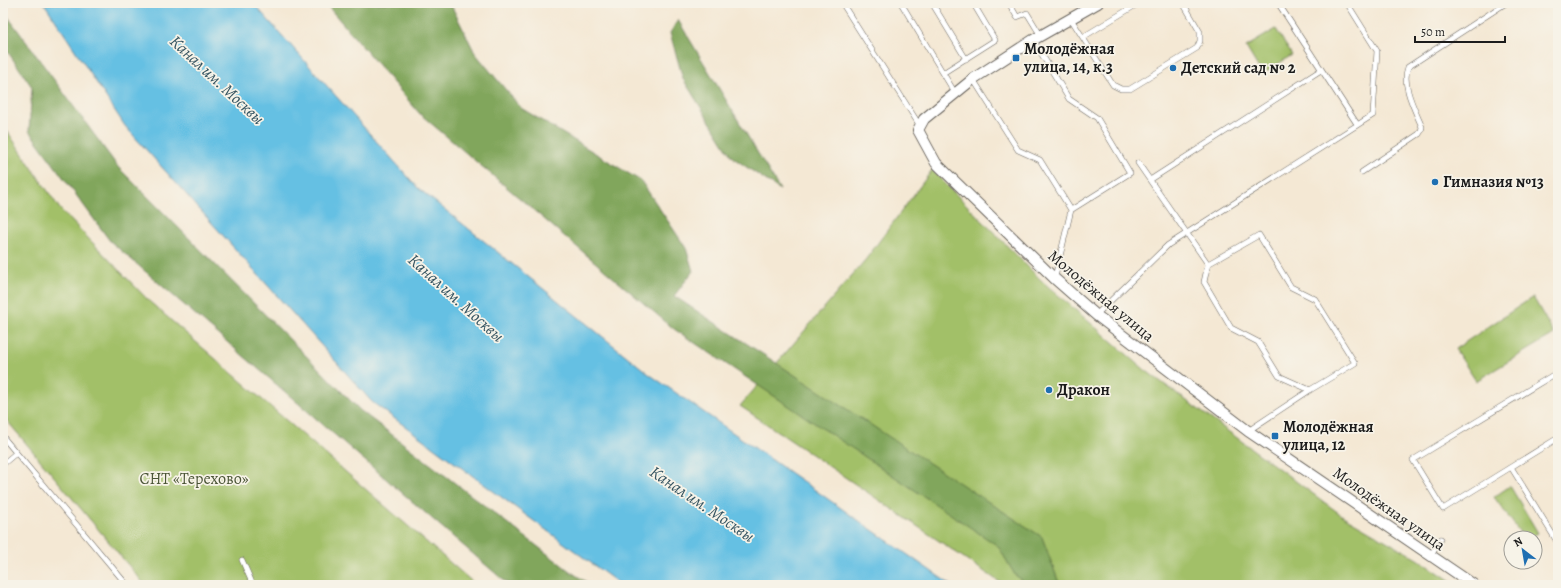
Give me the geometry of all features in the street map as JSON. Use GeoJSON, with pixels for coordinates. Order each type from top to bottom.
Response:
{"type":"FeatureCollection","features":[{"type":"Feature","properties":{"kind":"street"},"geometry":{"type":"LineString","coordinates":[[920,126],[924,118],[973,79],[1037,38],[1098,3]]}},
{"type":"Feature","properties":{"kind":"street","name":"Молодёжная улица"},"geometry":{"type":"LineString","coordinates":[[920,126],[918,130],[936,163],[1055,279],[1096,314],[1248,431],[1474,585]]}},
{"type":"Feature","properties":{"kind":"lane"},"geometry":{"type":"LineString","coordinates":[[842,3],[920,126]]}},
{"type":"Feature","properties":{"kind":"lane"},"geometry":{"type":"LineString","coordinates":[[901,3],[955,93]]}},
{"type":"Feature","properties":{"kind":"lane"},"geometry":{"type":"LineString","coordinates":[[932,3],[966,59]]}},
{"type":"Feature","properties":{"kind":"lane"},"geometry":{"type":"LineString","coordinates":[[943,73],[996,40],[973,3]]}},
{"type":"Feature","properties":{"kind":"lane"},"geometry":{"type":"LineString","coordinates":[[1009,3],[1017,17],[1024,13],[1028,14],[1037,38],[1070,99],[1097,118],[1130,172],[1071,210],[1055,279]]}},
{"type":"Feature","properties":{"kind":"lane"},"geometry":{"type":"LineString","coordinates":[[1083,37],[1138,3]]}},
{"type":"Feature","properties":{"kind":"lane"},"geometry":{"type":"LineString","coordinates":[[1071,19],[1113,85],[1121,89],[1130,89],[1197,48],[1200,41],[1200,32],[1182,3]]}},
{"type":"Feature","properties":{"kind":"lane"},"geometry":{"type":"LineString","coordinates":[[1278,3],[1357,124]]}},
{"type":"Feature","properties":{"kind":"lane"},"geometry":{"type":"LineString","coordinates":[[1096,314],[1168,245],[1373,115],[1377,51],[1347,3]]}},
{"type":"Feature","properties":{"kind":"lane"},"geometry":{"type":"LineString","coordinates":[[1362,172],[1419,134],[1421,131],[1422,127],[1405,82],[1408,67],[1506,3]]}},
{"type":"Feature","properties":{"kind":"lane"},"geometry":{"type":"LineString","coordinates":[[1150,180],[1321,70]]}},
{"type":"Feature","properties":{"kind":"lane"},"geometry":{"type":"LineString","coordinates":[[973,79],[1018,150],[1040,160],[1071,210]]}},
{"type":"Feature","properties":{"kind":"lane"},"geometry":{"type":"LineString","coordinates":[[1138,162],[1208,264],[1204,282],[1231,328],[1258,342],[1279,376],[1310,390]]}},
{"type":"Feature","properties":{"kind":"lane"},"geometry":{"type":"LineString","coordinates":[[1208,264],[1259,235],[1292,287],[1315,299],[1355,363],[1310,390],[1248,431]]}},
{"type":"Feature","properties":{"kind":"lane"},"geometry":{"type":"LineString","coordinates":[[1558,372],[1413,460],[1443,509],[1558,438]]}},
{"type":"Feature","properties":{"kind":"lane"},"geometry":{"type":"LineString","coordinates":[[3,437],[127,585]]}},
{"type":"Feature","properties":{"kind":"lane"},"geometry":{"type":"LineString","coordinates":[[3,464],[16,453]]}},
{"type":"Feature","properties":{"kind":"lane"},"geometry":{"type":"LineString","coordinates":[[1511,466],[1558,543]]}},
{"type":"Feature","properties":{"kind":"lane"},"geometry":{"type":"LineString","coordinates":[[1430,556],[1441,539]]}},
{"type":"Feature","properties":{"kind":"lane"},"geometry":{"type":"LineString","coordinates":[[242,560],[252,585]]}},
{"type":"Feature","properties":{"kind":"green space"},"geometry":{"type":"Polygon","coordinates":[[[325,3],[450,3],[475,53],[521,108],[641,181],[686,248],[693,271],[674,296],[1042,537],[1059,583],[1062,585],[1029,585],[1015,575],[998,546],[674,329],[420,114],[325,3]]]}},
{"type":"Feature","properties":{"kind":"green space"},"geometry":{"type":"Polygon","coordinates":[[[3,10],[118,167],[361,411],[571,572],[591,585],[509,585],[110,241],[29,131],[32,87],[3,45],[3,10]]]}},
{"type":"Feature","properties":{"kind":"green space"},"geometry":{"type":"Polygon","coordinates":[[[678,20],[780,190],[732,157],[683,79],[670,33],[678,20]]]}},
{"type":"Feature","properties":{"kind":"green space"},"geometry":{"type":"Polygon","coordinates":[[[1276,29],[1292,55],[1262,74],[1246,47],[1276,29]]]}},
{"type":"Feature","properties":{"kind":"green space","name":"СНТ «Терехово»"},"geometry":{"type":"Polygon","coordinates":[[[3,125],[60,209],[150,302],[476,585],[145,585],[3,416],[3,125]]]}},
{"type":"Feature","properties":{"kind":"green space"},"geometry":{"type":"Polygon","coordinates":[[[932,170],[1043,282],[1145,370],[1343,516],[1418,559],[1457,585],[1004,585],[740,406],[866,259],[932,170]]]}},
{"type":"Feature","properties":{"kind":"green space"},"geometry":{"type":"Polygon","coordinates":[[[1533,297],[1554,334],[1476,381],[1455,349],[1533,297]]]}},
{"type":"Feature","properties":{"kind":"green space"},"geometry":{"type":"Polygon","coordinates":[[[1510,486],[1536,530],[1518,530],[1494,497],[1510,486]]]}},
{"type":"Feature","properties":{"kind":"water","name":"Канал им. Москвы"},"geometry":{"type":"Polygon","coordinates":[[[44,3],[253,3],[418,188],[649,374],[951,585],[621,585],[372,402],[125,126],[44,3]]]}},
{"type":"Feature","properties":{"kind":"place","name":"Молодёжная улица, 14, к.3"},"geometry":{"type":"Point","coordinates":[1016,58]}},
{"type":"Feature","properties":{"kind":"place","name":"Детский сад № 2"},"geometry":{"type":"Point","coordinates":[1173,68]}},
{"type":"Feature","properties":{"kind":"place","name":"Гимназия №13"},"geometry":{"type":"Point","coordinates":[1435,182]}},
{"type":"Feature","properties":{"kind":"place","name":"Дракон"},"geometry":{"type":"Point","coordinates":[1049,390]}},
{"type":"Feature","properties":{"kind":"place","name":"Молодёжная улица, 12"},"geometry":{"type":"Point","coordinates":[1275,436]}}]}
